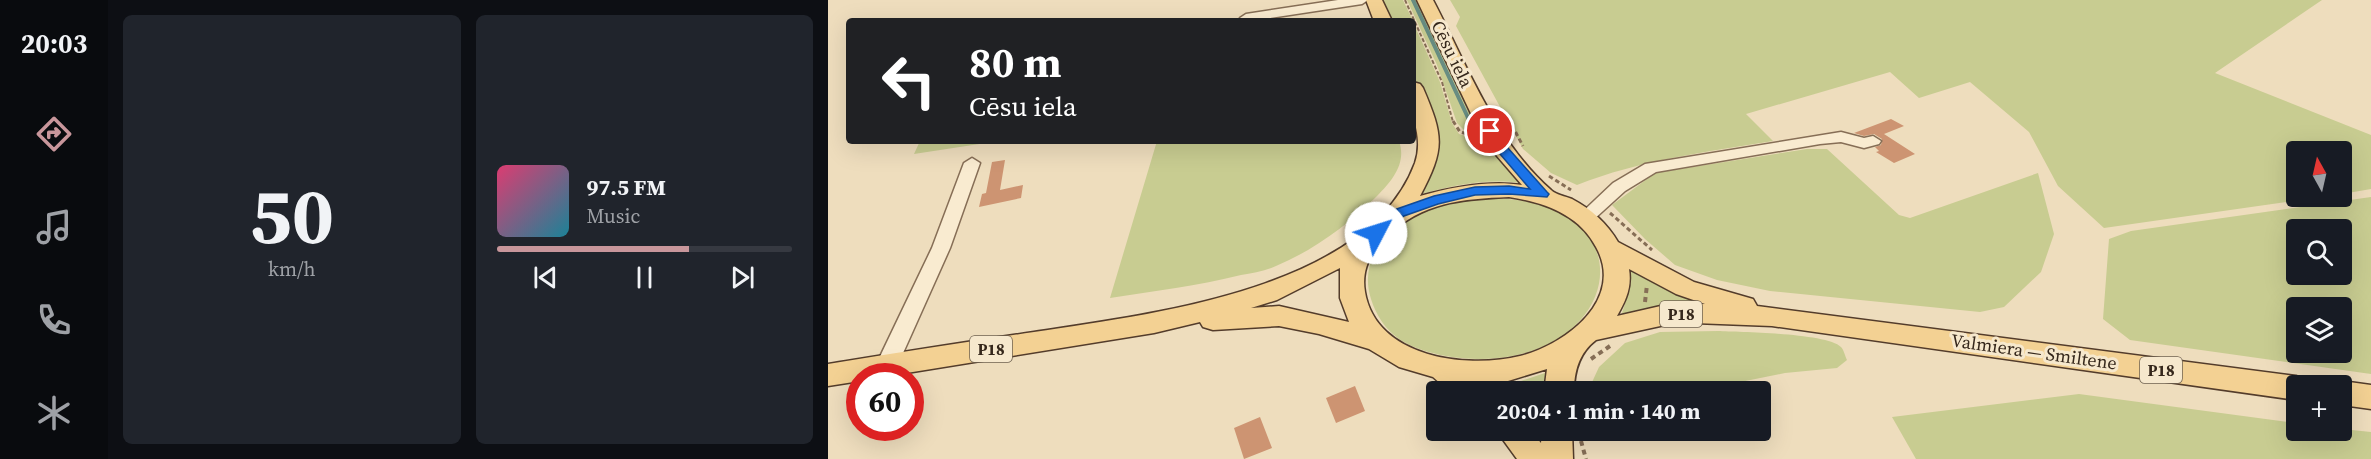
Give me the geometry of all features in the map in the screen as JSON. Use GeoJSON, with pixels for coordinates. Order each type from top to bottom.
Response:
{"type":"FeatureCollection","features":[{"type":"Feature","properties":{"kind":"main road"},"geometry":{"type":"LineString","coordinates":[[1374,0],[1382,18]]}},
{"type":"Feature","properties":{"kind":"main road","name":"Cēsu iela"},"geometry":{"type":"LineString","coordinates":[[1425,0],[1495,141],[1543,183]]}},
{"type":"Feature","properties":{"kind":"main road"},"geometry":{"type":"LineString","coordinates":[[1399,213],[1422,175],[1430,152],[1430,132],[1416,96]]}},
{"type":"Feature","properties":{"kind":"main road","name":"P18"},"geometry":{"type":"LineString","coordinates":[[900,363],[1154,323],[1279,316],[1319,324],[1378,341],[1405,356],[1442,368],[1496,371],[1523,367],[1592,346],[1616,295],[1619,278],[1613,249],[1586,218],[1564,203],[1543,183],[1509,190],[1475,191],[1434,200],[1399,213],[1363,245],[1314,272],[1268,293],[1154,323]]}},
{"type":"Feature","properties":{"kind":"main road","name":"P18"},"geometry":{"type":"LineString","coordinates":[[1363,245],[1353,265],[1350,286],[1357,312],[1378,341]]}},
{"type":"Feature","properties":{"kind":"main road","name":"Valmiera — Smiltene"},"geometry":{"type":"LineString","coordinates":[[1613,249],[1685,288],[1772,315]]}},
{"type":"Feature","properties":{"kind":"main road","name":"Valmiera — Smiltene"},"geometry":{"type":"LineString","coordinates":[[1592,346],[1665,315],[1694,313],[1772,315],[2286,387]]}},
{"type":"Feature","properties":{"kind":"main road"},"geometry":{"type":"LineString","coordinates":[[1560,381],[1560,372],[1592,346]]}},
{"type":"Feature","properties":{"kind":"main road"},"geometry":{"type":"LineString","coordinates":[[1442,368],[1458,381]]}},
{"type":"Feature","properties":{"kind":"main road","name":"P18"},"geometry":{"type":"LineString","coordinates":[[828,375],[846,372]]}},
{"type":"Feature","properties":{"kind":"main road"},"geometry":{"type":"LineString","coordinates":[[2352,394],[2371,397]]}},
{"type":"Feature","properties":{"kind":"main road"},"geometry":{"type":"LineString","coordinates":[[1520,441],[1536,459]]}},
{"type":"Feature","properties":{"kind":"main road"},"geometry":{"type":"LineString","coordinates":[[1557,441],[1557,459]]}},
{"type":"Feature","properties":{"kind":"lane"},"geometry":{"type":"LineString","coordinates":[[1246,18],[1362,0]]}},
{"type":"Feature","properties":{"kind":"lane"},"geometry":{"type":"LineString","coordinates":[[1586,218],[1619,187],[1651,168],[1820,139],[1841,137],[1864,143],[1873,141]]}},
{"type":"Feature","properties":{"kind":"lane"},"geometry":{"type":"LineString","coordinates":[[888,363],[941,248],[972,163]]}},
{"type":"Feature","properties":{"kind":"path"},"geometry":{"type":"LineString","coordinates":[[1405,0],[1413,18]]}},
{"type":"Feature","properties":{"kind":"path"},"geometry":{"type":"LineString","coordinates":[[1416,24],[1442,82],[1454,124],[1460,132],[1468,135],[1479,134]]}},
{"type":"Feature","properties":{"kind":"path"},"geometry":{"type":"LineString","coordinates":[[1503,129],[1515,131],[1527,152]]}},
{"type":"Feature","properties":{"kind":"path"},"geometry":{"type":"LineString","coordinates":[[1543,183],[1571,189]]}},
{"type":"Feature","properties":{"kind":"path"},"geometry":{"type":"LineString","coordinates":[[1609,212],[1655,252]]}},
{"type":"Feature","properties":{"kind":"path"},"geometry":{"type":"LineString","coordinates":[[1648,312],[1645,295],[1650,278]]}},
{"type":"Feature","properties":{"kind":"path"},"geometry":{"type":"LineString","coordinates":[[1581,441],[1586,459]]}},
{"type":"Feature","properties":{"kind":"green space"},"geometry":{"type":"Polygon","coordinates":[[[1382,0],[1403,0],[1412,18],[1390,18],[1382,0]]]}},
{"type":"Feature","properties":{"kind":"green space"},"geometry":{"type":"Polygon","coordinates":[[[1407,0],[1418,0],[1481,132],[1467,133],[1457,123],[1437,65],[1407,0]]]}},
{"type":"Feature","properties":{"kind":"green space"},"geometry":{"type":"Polygon","coordinates":[[[1450,0],[2322,0],[2215,73],[2371,135],[2371,189],[2352,192],[2352,141],[2286,141],[2286,202],[2104,228],[2058,186],[2029,132],[1970,82],[1919,98],[1890,72],[1746,114],[1773,141],[1649,163],[1577,185],[1551,173],[1523,149],[1456,26],[1460,17],[1450,0]]]}},
{"type":"Feature","properties":{"kind":"green space"},"geometry":{"type":"Polygon","coordinates":[[[1416,29],[1440,82],[1452,123],[1459,134],[1483,135],[1499,160],[1520,183],[1481,182],[1417,195],[1438,158],[1438,137],[1416,82],[1416,29]]]}},
{"type":"Feature","properties":{"kind":"green space"},"geometry":{"type":"Polygon","coordinates":[[[919,144],[979,144],[914,154],[919,144]]]}},
{"type":"Feature","properties":{"kind":"green space"},"geometry":{"type":"Polygon","coordinates":[[[1156,144],[1400,144],[1400,164],[1393,178],[1383,190],[1342,227],[1290,260],[1267,269],[1225,279],[1110,298],[1156,144]]]}},
{"type":"Feature","properties":{"kind":"green space"},"geometry":{"type":"Polygon","coordinates":[[[1807,149],[1827,149],[1899,215],[1910,218],[2038,173],[2054,234],[2041,272],[2004,307],[1980,312],[1770,291],[1717,280],[1675,265],[1645,239],[1612,205],[1655,173],[1807,149]]]}},
{"type":"Feature","properties":{"kind":"green space"},"geometry":{"type":"Polygon","coordinates":[[[2371,197],[2371,374],[2293,363],[2352,363],[2352,297],[2286,297],[2286,362],[2130,340],[2103,319],[2109,239],[2131,231],[2300,207],[2352,207],[2352,200],[2371,197]]]}},
{"type":"Feature","properties":{"kind":"green space"},"geometry":{"type":"Polygon","coordinates":[[[1486,198],[1539,205],[1575,222],[1595,248],[1600,277],[1590,307],[1567,333],[1530,351],[1482,359],[1461,358],[1429,352],[1399,339],[1382,321],[1371,299],[1368,284],[1369,270],[1379,246],[1399,226],[1424,211],[1447,203],[1486,198]]]}},
{"type":"Feature","properties":{"kind":"green space"},"geometry":{"type":"Polygon","coordinates":[[[1630,269],[1708,305],[1626,316],[1622,313],[1629,291],[1630,269]]]}},
{"type":"Feature","properties":{"kind":"green space"},"geometry":{"type":"Polygon","coordinates":[[[1718,331],[1802,336],[1833,342],[1841,347],[1847,360],[1837,368],[1785,373],[1745,381],[1593,381],[1599,367],[1625,343],[1660,332],[1718,331]]]}},
{"type":"Feature","properties":{"kind":"green space"},"geometry":{"type":"Polygon","coordinates":[[[1545,373],[1548,374],[1548,381],[1521,381],[1545,373]]]}},
{"type":"Feature","properties":{"kind":"green space"},"geometry":{"type":"Polygon","coordinates":[[[2079,394],[2286,422],[2286,441],[2352,441],[2352,430],[2371,432],[2371,459],[1916,459],[1892,417],[2079,394]]]}},
{"type":"Feature","properties":{"kind":"building"},"geometry":{"type":"Polygon","coordinates":[[[1891,119],[1904,126],[1884,134],[1915,154],[1894,163],[1876,152],[1879,151],[1875,147],[1881,145],[1882,139],[1874,134],[1864,136],[1854,133],[1891,119]]]}},
{"type":"Feature","properties":{"kind":"building"},"geometry":{"type":"Polygon","coordinates":[[[1005,160],[1000,190],[1023,185],[1021,198],[979,207],[982,194],[986,193],[992,162],[1005,160]]]}},
{"type":"Feature","properties":{"kind":"building"},"geometry":{"type":"Polygon","coordinates":[[[1355,386],[1365,411],[1336,423],[1326,398],[1355,386]]]}},
{"type":"Feature","properties":{"kind":"building"},"geometry":{"type":"Polygon","coordinates":[[[1260,417],[1272,448],[1244,459],[1234,428],[1260,417]]]}},
{"type":"Feature","properties":{"kind":"waterway"},"geometry":{"type":"LineString","coordinates":[[1413,0],[1470,122]]}},
{"type":"Feature","properties":{"kind":"waterway"},"geometry":{"type":"LineString","coordinates":[[1469,121],[1474,131]]}},
{"type":"Feature","properties":{"kind":"route"},"geometry":{"type":"LineString","coordinates":[[1376,233],[1399,213],[1434,200],[1475,191],[1509,190],[1542,194],[1495,141],[1490,131]]}}]}
